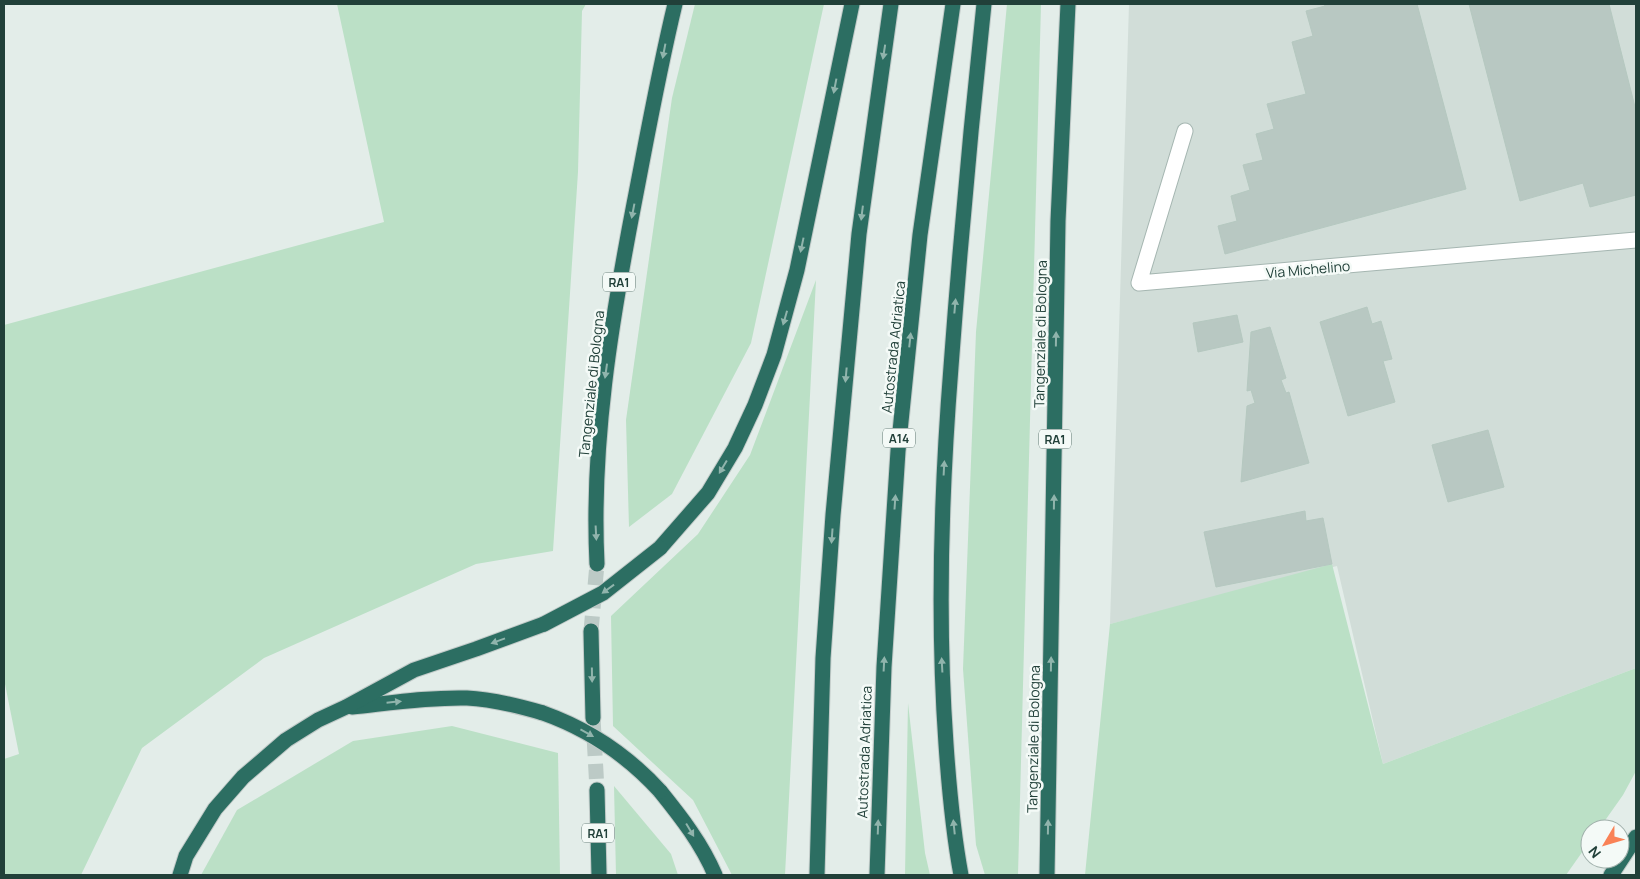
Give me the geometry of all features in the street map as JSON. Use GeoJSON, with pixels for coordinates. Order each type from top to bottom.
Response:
{"type":"FeatureCollection","features":[{"type":"Feature","properties":{"kind":"highway","name":"Tangenziale di Bologna"},"geometry":{"type":"LineString","coordinates":[[597,564],[595,523],[601,409],[615,304],[675,4]]}},
{"type":"Feature","properties":{"kind":"highway"},"geometry":{"type":"LineString","coordinates":[[180,875],[186,856],[215,809],[243,777],[286,740],[318,720],[414,670],[544,624],[603,593],[660,548],[708,493],[726,463],[755,405],[774,355],[797,270],[852,4]]}},
{"type":"Feature","properties":{"kind":"highway"},"geometry":{"type":"LineString","coordinates":[[816,875],[824,658],[833,515],[859,234],[892,4]]}},
{"type":"Feature","properties":{"kind":"highway","name":"Autostrada Adriatica"},"geometry":{"type":"LineString","coordinates":[[877,875],[884,667],[898,451],[920,235],[953,4]]}},
{"type":"Feature","properties":{"kind":"highway"},"geometry":{"type":"LineString","coordinates":[[961,875],[956,849],[944,711],[941,647],[942,502],[958,274],[984,4]]}},
{"type":"Feature","properties":{"kind":"highway","name":"Tangenziale di Bologna"},"geometry":{"type":"LineString","coordinates":[[1047,875],[1058,220],[1068,5]]}},
{"type":"Feature","properties":{"kind":"highway"},"geometry":{"type":"LineString","coordinates":[[591,631],[593,718]]}},
{"type":"Feature","properties":{"kind":"highway"},"geometry":{"type":"LineString","coordinates":[[346,707],[423,699],[469,698],[516,705],[562,720],[607,744],[645,774],[683,819],[710,863],[715,875]]}},
{"type":"Feature","properties":{"kind":"highway","name":"RA1"},"geometry":{"type":"LineString","coordinates":[[597,790],[599,875]]}},
{"type":"Feature","properties":{"kind":"highway"},"geometry":{"type":"LineString","coordinates":[[1610,875],[1636,837]]}},
{"type":"Feature","properties":{"kind":"street","name":"Via Michelino"},"geometry":{"type":"LineString","coordinates":[[1185,131],[1140,283],[1636,240]]}},
{"type":"Feature","properties":{"kind":"shaded area"},"geometry":{"type":"Polygon","coordinates":[[[1129,4],[1636,4],[1636,668],[1383,764],[1337,566],[1110,624],[1129,4]]]}},
{"type":"Feature","properties":{"kind":"green space"},"geometry":{"type":"Polygon","coordinates":[[[337,4],[586,4],[582,11],[578,172],[553,551],[476,564],[264,658],[142,748],[81,875],[4,875],[4,759],[19,754],[4,679],[4,325],[384,222],[337,4]]]}},
{"type":"Feature","properties":{"kind":"green space"},"geometry":{"type":"Polygon","coordinates":[[[695,4],[824,4],[751,343],[672,494],[629,527],[626,420],[672,98],[695,4]]]}},
{"type":"Feature","properties":{"kind":"green space"},"geometry":{"type":"Polygon","coordinates":[[[1007,4],[1041,4],[1018,875],[985,875],[976,845],[963,669],[976,332],[1007,4]]]}},
{"type":"Feature","properties":{"kind":"green space"},"geometry":{"type":"Polygon","coordinates":[[[816,280],[785,875],[732,875],[693,800],[613,726],[611,616],[698,534],[750,455],[816,280]]]}},
{"type":"Feature","properties":{"kind":"green space"},"geometry":{"type":"Polygon","coordinates":[[[1332,564],[1383,764],[1636,668],[1636,771],[1623,795],[1606,819],[1580,819],[1580,855],[1566,875],[1085,875],[1110,624],[1332,564]]]}},
{"type":"Feature","properties":{"kind":"green space"},"geometry":{"type":"Polygon","coordinates":[[[908,703],[925,853],[930,875],[905,875],[908,703]]]}},
{"type":"Feature","properties":{"kind":"green space"},"geometry":{"type":"Polygon","coordinates":[[[452,726],[558,753],[560,875],[201,875],[237,810],[353,741],[452,726]]]}},
{"type":"Feature","properties":{"kind":"green space"},"geometry":{"type":"Polygon","coordinates":[[[614,786],[671,854],[678,875],[616,875],[614,786]]]}},
{"type":"Feature","properties":{"kind":"building"},"geometry":{"type":"Polygon","coordinates":[[[1324,4],[1417,4],[1466,189],[1225,254],[1218,226],[1237,221],[1231,196],[1250,190],[1243,165],[1263,160],[1256,134],[1274,129],[1267,104],[1306,94],[1292,42],[1313,36],[1306,11],[1325,6],[1324,4]]]}},
{"type":"Feature","properties":{"kind":"building"},"geometry":{"type":"Polygon","coordinates":[[[1469,4],[1609,4],[1636,111],[1636,195],[1590,207],[1583,183],[1520,201],[1469,4]]]}},
{"type":"Feature","properties":{"kind":"building"},"geometry":{"type":"Polygon","coordinates":[[[1367,307],[1372,324],[1381,321],[1392,359],[1383,361],[1395,402],[1348,416],[1320,322],[1367,307]]]}},
{"type":"Feature","properties":{"kind":"building"},"geometry":{"type":"Polygon","coordinates":[[[1237,315],[1243,342],[1198,352],[1193,323],[1237,315]]]}},
{"type":"Feature","properties":{"kind":"building"},"geometry":{"type":"Polygon","coordinates":[[[1270,327],[1286,378],[1281,380],[1286,393],[1289,392],[1309,463],[1241,482],[1247,406],[1255,403],[1251,390],[1247,391],[1251,332],[1270,327]]]}},
{"type":"Feature","properties":{"kind":"building"},"geometry":{"type":"Polygon","coordinates":[[[1488,430],[1504,487],[1448,502],[1432,445],[1488,430]]]}},
{"type":"Feature","properties":{"kind":"building"},"geometry":{"type":"Polygon","coordinates":[[[1305,511],[1306,521],[1323,518],[1332,564],[1216,587],[1204,532],[1305,511]]]}},
{"type":"Feature","properties":{"kind":"tunnel"},"geometry":{"type":"LineString","coordinates":[[591,631],[597,564]]}},
{"type":"Feature","properties":{"kind":"tunnel"},"geometry":{"type":"LineString","coordinates":[[593,718],[597,790]]}}]}
